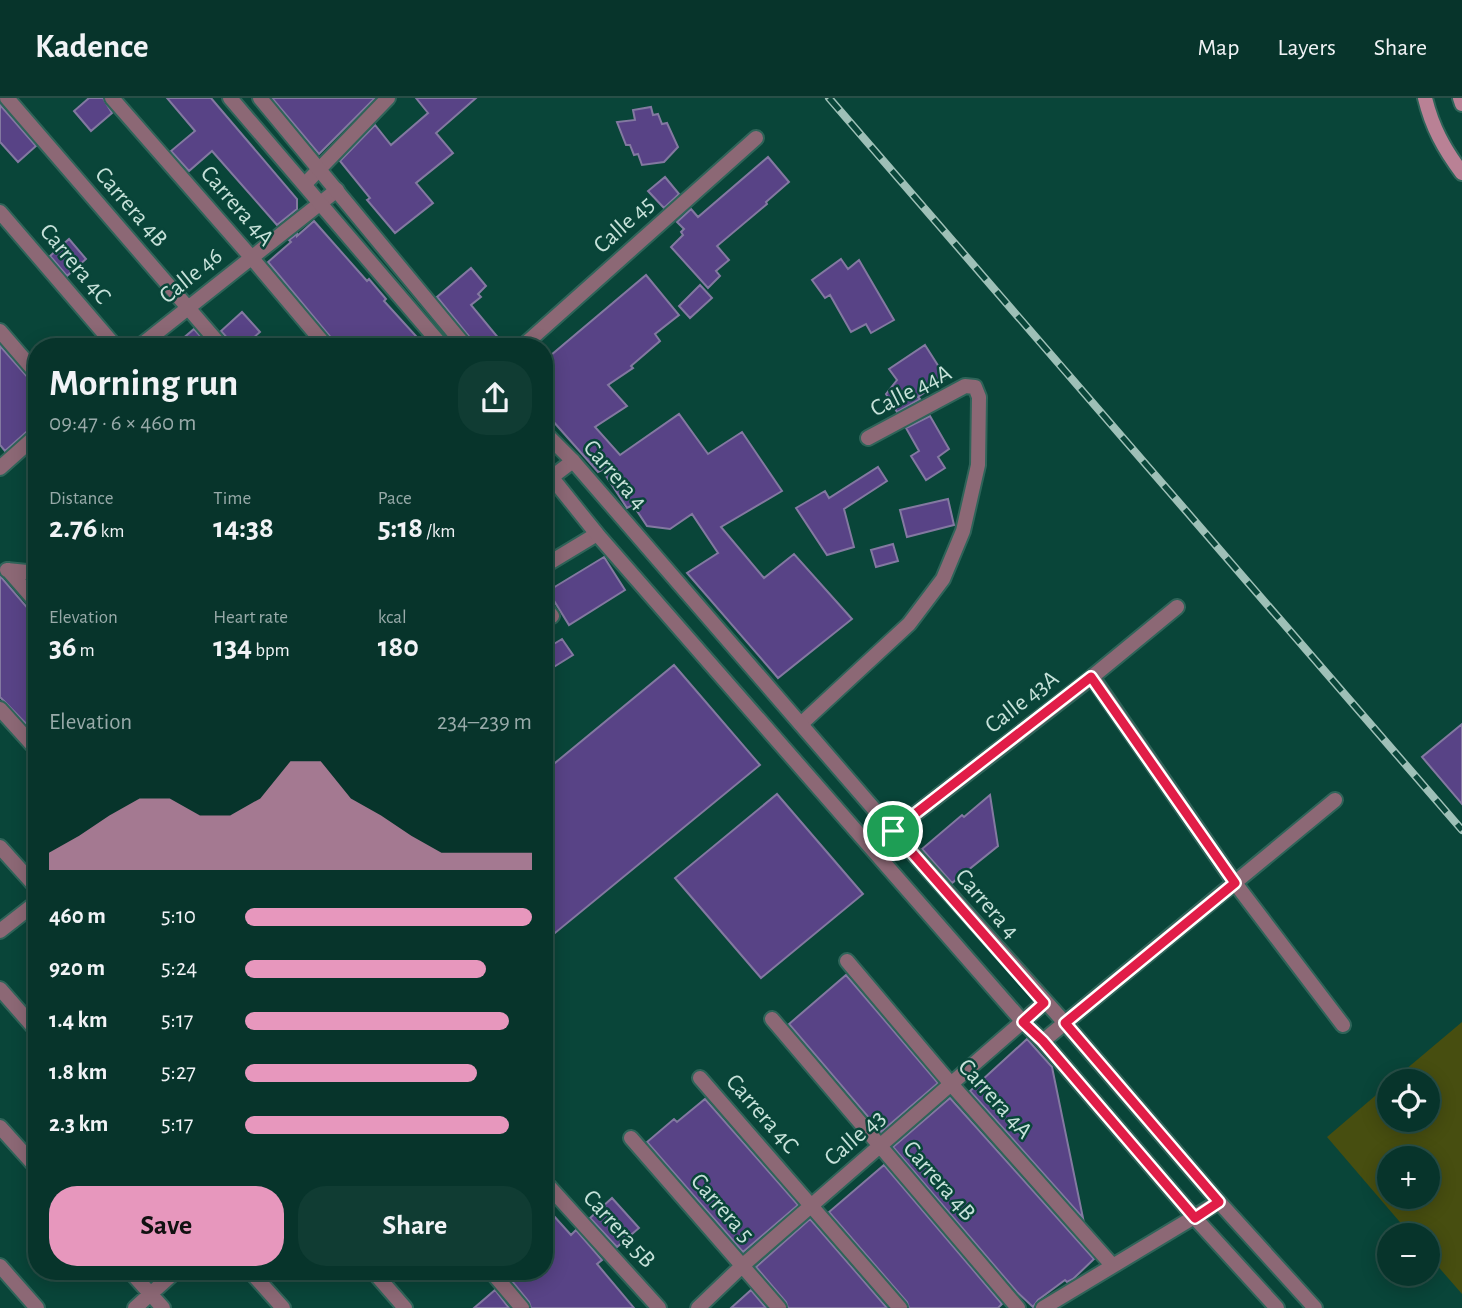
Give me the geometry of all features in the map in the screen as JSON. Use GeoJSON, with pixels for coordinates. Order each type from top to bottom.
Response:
{"type":"FeatureCollection","features":[{"type":"Feature","properties":{"kind":"main road"},"geometry":{"type":"LineString","coordinates":[[1425,98],[1443,147],[1462,173]]}},
{"type":"Feature","properties":{"kind":"main road"},"geometry":{"type":"LineString","coordinates":[[1460,98],[1462,104]]}},
{"type":"Feature","properties":{"kind":"street","name":"Carrera 4B"},"geometry":{"type":"LineString","coordinates":[[7,98],[214,338]]}},
{"type":"Feature","properties":{"kind":"street","name":"Carrera 4A"},"geometry":{"type":"LineString","coordinates":[[112,98],[319,338]]}},
{"type":"Feature","properties":{"kind":"street"},"geometry":{"type":"LineString","coordinates":[[230,98],[435,338]]}},
{"type":"Feature","properties":{"kind":"street"},"geometry":{"type":"LineString","coordinates":[[260,98],[458,338]]}},
{"type":"Feature","properties":{"kind":"street"},"geometry":{"type":"LineString","coordinates":[[305,184],[388,98]]}},
{"type":"Feature","properties":{"kind":"street","name":"Calle 45"},"geometry":{"type":"LineString","coordinates":[[532,338],[756,138]]}},
{"type":"Feature","properties":{"kind":"street","name":"Calle 46"},"geometry":{"type":"LineString","coordinates":[[150,338],[337,190]]}},
{"type":"Feature","properties":{"kind":"street","name":"Carrera 4C"},"geometry":{"type":"LineString","coordinates":[[0,212],[108,338]]}},
{"type":"Feature","properties":{"kind":"street"},"geometry":{"type":"LineString","coordinates":[[0,331],[28,364]]}},
{"type":"Feature","properties":{"kind":"street","name":"Calle 44A"},"geometry":{"type":"LineString","coordinates":[[801,723],[909,624],[943,579],[963,531],[978,465],[979,397],[975,387],[965,386],[868,438]]}},
{"type":"Feature","properties":{"kind":"street","name":"Carrera 4"},"geometry":{"type":"LineString","coordinates":[[553,441],[1044,1003],[1065,1023],[1219,1202],[1315,1308]]}},
{"type":"Feature","properties":{"kind":"street"},"geometry":{"type":"LineString","coordinates":[[2,463],[28,442]]}},
{"type":"Feature","properties":{"kind":"street"},"geometry":{"type":"LineString","coordinates":[[553,473],[573,461]]}},
{"type":"Feature","properties":{"kind":"street","name":"Carrera 4"},"geometry":{"type":"LineString","coordinates":[[553,483],[1023,1022],[1043,1041],[1195,1218],[1277,1308]]}},
{"type":"Feature","properties":{"kind":"street"},"geometry":{"type":"LineString","coordinates":[[553,561],[597,534]]}},
{"type":"Feature","properties":{"kind":"street"},"geometry":{"type":"LineString","coordinates":[[4,569],[28,572]]}},
{"type":"Feature","properties":{"kind":"street"},"geometry":{"type":"LineString","coordinates":[[4,569],[28,594]]}},
{"type":"Feature","properties":{"kind":"street","name":"Calle 43A"},"geometry":{"type":"LineString","coordinates":[[893,831],[1177,607]]}},
{"type":"Feature","properties":{"kind":"street"},"geometry":{"type":"LineString","coordinates":[[1091,677],[1235,883],[1343,1026]]}},
{"type":"Feature","properties":{"kind":"street"},"geometry":{"type":"LineString","coordinates":[[0,709],[28,740]]}},
{"type":"Feature","properties":{"kind":"street"},"geometry":{"type":"LineString","coordinates":[[1043,1041],[1335,800]]}},
{"type":"Feature","properties":{"kind":"street"},"geometry":{"type":"LineString","coordinates":[[0,847],[28,878]]}},
{"type":"Feature","properties":{"kind":"street"},"geometry":{"type":"LineString","coordinates":[[0,930],[28,909]]}},
{"type":"Feature","properties":{"kind":"street","name":"Carrera 4A"},"geometry":{"type":"LineString","coordinates":[[847,961],[951,1084],[1112,1265]]}},
{"type":"Feature","properties":{"kind":"street"},"geometry":{"type":"LineString","coordinates":[[0,989],[28,1021]]}},
{"type":"Feature","properties":{"kind":"street","name":"Calle 43"},"geometry":{"type":"LineString","coordinates":[[698,1308],[742,1266],[1044,1003]]}},
{"type":"Feature","properties":{"kind":"street","name":"Carrera 4B"},"geometry":{"type":"LineString","coordinates":[[772,1019],[1018,1308]]}},
{"type":"Feature","properties":{"kind":"street","name":"Carrera 4C"},"geometry":{"type":"LineString","coordinates":[[700,1078],[900,1308]]}},
{"type":"Feature","properties":{"kind":"street"},"geometry":{"type":"LineString","coordinates":[[0,1127],[28,1158]]}},
{"type":"Feature","properties":{"kind":"street","name":"Carrera 5"},"geometry":{"type":"LineString","coordinates":[[631,1138],[779,1308]]}},
{"type":"Feature","properties":{"kind":"street","name":"Carrera 5B"},"geometry":{"type":"LineString","coordinates":[[553,1191],[659,1308]]}},
{"type":"Feature","properties":{"kind":"street"},"geometry":{"type":"LineString","coordinates":[[1043,1308],[1219,1202]]}},
{"type":"Feature","properties":{"kind":"street"},"geometry":{"type":"LineString","coordinates":[[0,1266],[37,1308]]}},
{"type":"Feature","properties":{"kind":"street"},"geometry":{"type":"LineString","coordinates":[[138,1280],[163,1308]]}},
{"type":"Feature","properties":{"kind":"street"},"geometry":{"type":"LineString","coordinates":[[135,1308],[166,1280]]}},
{"type":"Feature","properties":{"kind":"street"},"geometry":{"type":"LineString","coordinates":[[258,1280],[283,1308]]}},
{"type":"Feature","properties":{"kind":"street"},"geometry":{"type":"LineString","coordinates":[[381,1280],[405,1308]]}},
{"type":"Feature","properties":{"kind":"street"},"geometry":{"type":"LineString","coordinates":[[498,1280],[522,1308]]}},
{"type":"Feature","properties":{"kind":"green space"},"geometry":{"type":"Polygon","coordinates":[[[1462,1022],[1462,1294],[1440,1269],[1440,1223],[1401,1223],[1389,1209],[1440,1209],[1440,1146],[1377,1146],[1377,1195],[1327,1137],[1377,1094],[1377,1132],[1440,1132],[1440,1069],[1406,1069],[1462,1022]]]}},
{"type":"Feature","properties":{"kind":"building"},"geometry":{"type":"Polygon","coordinates":[[[89,98],[103,98],[112,113],[91,131],[74,111],[89,98]]]}},
{"type":"Feature","properties":{"kind":"building"},"geometry":{"type":"Polygon","coordinates":[[[167,98],[211,98],[297,199],[297,209],[277,225],[212,151],[189,171],[171,151],[195,131],[167,98]]]}},
{"type":"Feature","properties":{"kind":"building"},"geometry":{"type":"Polygon","coordinates":[[[272,98],[375,98],[319,154],[272,98]]]}},
{"type":"Feature","properties":{"kind":"building"},"geometry":{"type":"Polygon","coordinates":[[[416,98],[476,98],[436,133],[453,153],[416,183],[433,203],[395,233],[367,200],[370,198],[340,161],[375,125],[391,145],[428,113],[416,98]]]}},
{"type":"Feature","properties":{"kind":"building"},"geometry":{"type":"Polygon","coordinates":[[[0,105],[36,146],[18,162],[0,142],[0,105]]]}},
{"type":"Feature","properties":{"kind":"building"},"geometry":{"type":"Polygon","coordinates":[[[651,107],[653,115],[658,114],[662,124],[667,123],[678,147],[664,162],[642,165],[638,154],[634,155],[630,145],[626,145],[617,122],[635,120],[633,110],[651,107]]]}},
{"type":"Feature","properties":{"kind":"building"},"geometry":{"type":"Polygon","coordinates":[[[768,157],[789,182],[717,246],[729,260],[716,271],[720,276],[708,288],[671,247],[683,235],[681,232],[684,229],[677,222],[691,209],[698,217],[768,157]]]}},
{"type":"Feature","properties":{"kind":"building"},"geometry":{"type":"Polygon","coordinates":[[[665,177],[679,194],[664,208],[648,191],[665,177]]]}},
{"type":"Feature","properties":{"kind":"building"},"geometry":{"type":"Polygon","coordinates":[[[314,221],[367,281],[369,279],[386,299],[384,301],[418,338],[331,338],[268,262],[291,242],[289,240],[314,221]]]}},
{"type":"Feature","properties":{"kind":"building"},"geometry":{"type":"Polygon","coordinates":[[[69,239],[86,259],[67,276],[50,256],[69,239]]]}},
{"type":"Feature","properties":{"kind":"building"},"geometry":{"type":"Polygon","coordinates":[[[841,259],[848,269],[859,260],[894,320],[871,333],[866,324],[851,332],[830,295],[825,298],[812,280],[841,259]]]}},
{"type":"Feature","properties":{"kind":"building"},"geometry":{"type":"Polygon","coordinates":[[[471,268],[486,286],[478,294],[481,297],[471,305],[498,338],[470,338],[437,297],[471,268]]]}},
{"type":"Feature","properties":{"kind":"building"},"geometry":{"type":"Polygon","coordinates":[[[646,275],[679,315],[655,334],[660,341],[631,366],[633,368],[608,385],[627,406],[595,427],[620,455],[679,414],[708,454],[742,432],[782,491],[721,527],[764,578],[794,554],[852,619],[778,678],[687,573],[718,553],[692,514],[670,529],[647,526],[633,505],[627,508],[602,470],[598,472],[553,421],[553,353],[646,275]]]}},
{"type":"Feature","properties":{"kind":"building"},"geometry":{"type":"Polygon","coordinates":[[[700,285],[712,298],[690,318],[679,306],[700,285]]]}},
{"type":"Feature","properties":{"kind":"building"},"geometry":{"type":"Polygon","coordinates":[[[242,312],[260,332],[253,338],[227,338],[221,331],[242,312]]]}},
{"type":"Feature","properties":{"kind":"building"},"geometry":{"type":"Polygon","coordinates":[[[194,329],[202,338],[183,338],[194,329]]]}},
{"type":"Feature","properties":{"kind":"building"},"geometry":{"type":"Polygon","coordinates":[[[925,345],[946,378],[918,397],[920,399],[897,412],[886,394],[897,380],[889,369],[925,345]]]}},
{"type":"Feature","properties":{"kind":"building"},"geometry":{"type":"Polygon","coordinates":[[[0,346],[28,378],[28,431],[5,451],[0,445],[0,346]]]}},
{"type":"Feature","properties":{"kind":"building"},"geometry":{"type":"Polygon","coordinates":[[[930,416],[949,449],[938,457],[945,468],[926,480],[911,456],[919,451],[906,428],[930,416]]]}},
{"type":"Feature","properties":{"kind":"building"},"geometry":{"type":"Polygon","coordinates":[[[878,467],[887,481],[844,509],[854,547],[827,555],[796,508],[825,491],[829,498],[878,467]]]}},
{"type":"Feature","properties":{"kind":"building"},"geometry":{"type":"Polygon","coordinates":[[[948,499],[954,525],[907,537],[900,510],[948,499]]]}},
{"type":"Feature","properties":{"kind":"building"},"geometry":{"type":"Polygon","coordinates":[[[893,544],[898,561],[876,567],[871,550],[893,544]]]}},
{"type":"Feature","properties":{"kind":"building"},"geometry":{"type":"Polygon","coordinates":[[[604,557],[625,590],[569,625],[553,599],[553,588],[604,557]]]}},
{"type":"Feature","properties":{"kind":"building"},"geometry":{"type":"Polygon","coordinates":[[[0,576],[28,609],[28,726],[0,697],[0,576]]]}},
{"type":"Feature","properties":{"kind":"building"},"geometry":{"type":"Polygon","coordinates":[[[562,639],[573,655],[553,667],[553,644],[562,639]]]}},
{"type":"Feature","properties":{"kind":"building"},"geometry":{"type":"Polygon","coordinates":[[[674,665],[760,765],[553,935],[553,765],[674,665]]]}},
{"type":"Feature","properties":{"kind":"building"},"geometry":{"type":"Polygon","coordinates":[[[1462,724],[1462,804],[1422,757],[1462,724]]]}},
{"type":"Feature","properties":{"kind":"building"},"geometry":{"type":"Polygon","coordinates":[[[777,794],[863,894],[761,978],[675,878],[777,794]]]}},
{"type":"Feature","properties":{"kind":"building"},"geometry":{"type":"Polygon","coordinates":[[[990,795],[998,846],[952,883],[922,849],[990,795]]]}},
{"type":"Feature","properties":{"kind":"building"},"geometry":{"type":"Polygon","coordinates":[[[846,975],[938,1083],[881,1132],[789,1024],[846,975]]]}},
{"type":"Feature","properties":{"kind":"building"},"geometry":{"type":"Polygon","coordinates":[[[1027,1039],[1052,1067],[1083,1218],[970,1091],[1027,1039]]]}},
{"type":"Feature","properties":{"kind":"building"},"geometry":{"type":"Polygon","coordinates":[[[950,1098],[1094,1259],[1073,1279],[1067,1282],[1065,1280],[1038,1300],[1033,1307],[1017,1292],[893,1147],[950,1098]]]}},
{"type":"Feature","properties":{"kind":"building"},"geometry":{"type":"Polygon","coordinates":[[[705,1099],[798,1205],[743,1252],[647,1142],[674,1119],[677,1122],[705,1099]]]}},
{"type":"Feature","properties":{"kind":"building"},"geometry":{"type":"Polygon","coordinates":[[[884,1165],[1002,1304],[998,1308],[909,1308],[907,1302],[829,1212],[884,1165]]]}},
{"type":"Feature","properties":{"kind":"building"},"geometry":{"type":"Polygon","coordinates":[[[612,1198],[639,1228],[617,1247],[590,1218],[612,1198]]]}},
{"type":"Feature","properties":{"kind":"building"},"geometry":{"type":"Polygon","coordinates":[[[553,1215],[571,1235],[576,1230],[602,1260],[597,1264],[634,1308],[531,1308],[511,1280],[553,1280],[553,1215]]]}},
{"type":"Feature","properties":{"kind":"building"},"geometry":{"type":"Polygon","coordinates":[[[810,1219],[887,1308],[788,1308],[786,1302],[756,1267],[810,1219]]]}},
{"type":"Feature","properties":{"kind":"building"},"geometry":{"type":"Polygon","coordinates":[[[495,1290],[509,1308],[474,1308],[495,1290]]]}},
{"type":"Feature","properties":{"kind":"building"},"geometry":{"type":"Polygon","coordinates":[[[751,1290],[766,1308],[731,1308],[751,1290]]]}},
{"type":"Feature","properties":{"kind":"railway"},"geometry":{"type":"LineString","coordinates":[[829,98],[1462,830]]}},
{"type":"Feature","properties":{"kind":"route"},"geometry":{"type":"LineString","coordinates":[[1091,677],[1235,883],[1065,1023],[1219,1202],[1195,1218],[1043,1041],[1023,1022],[1044,1003],[893,831],[1091,677]]}}]}
